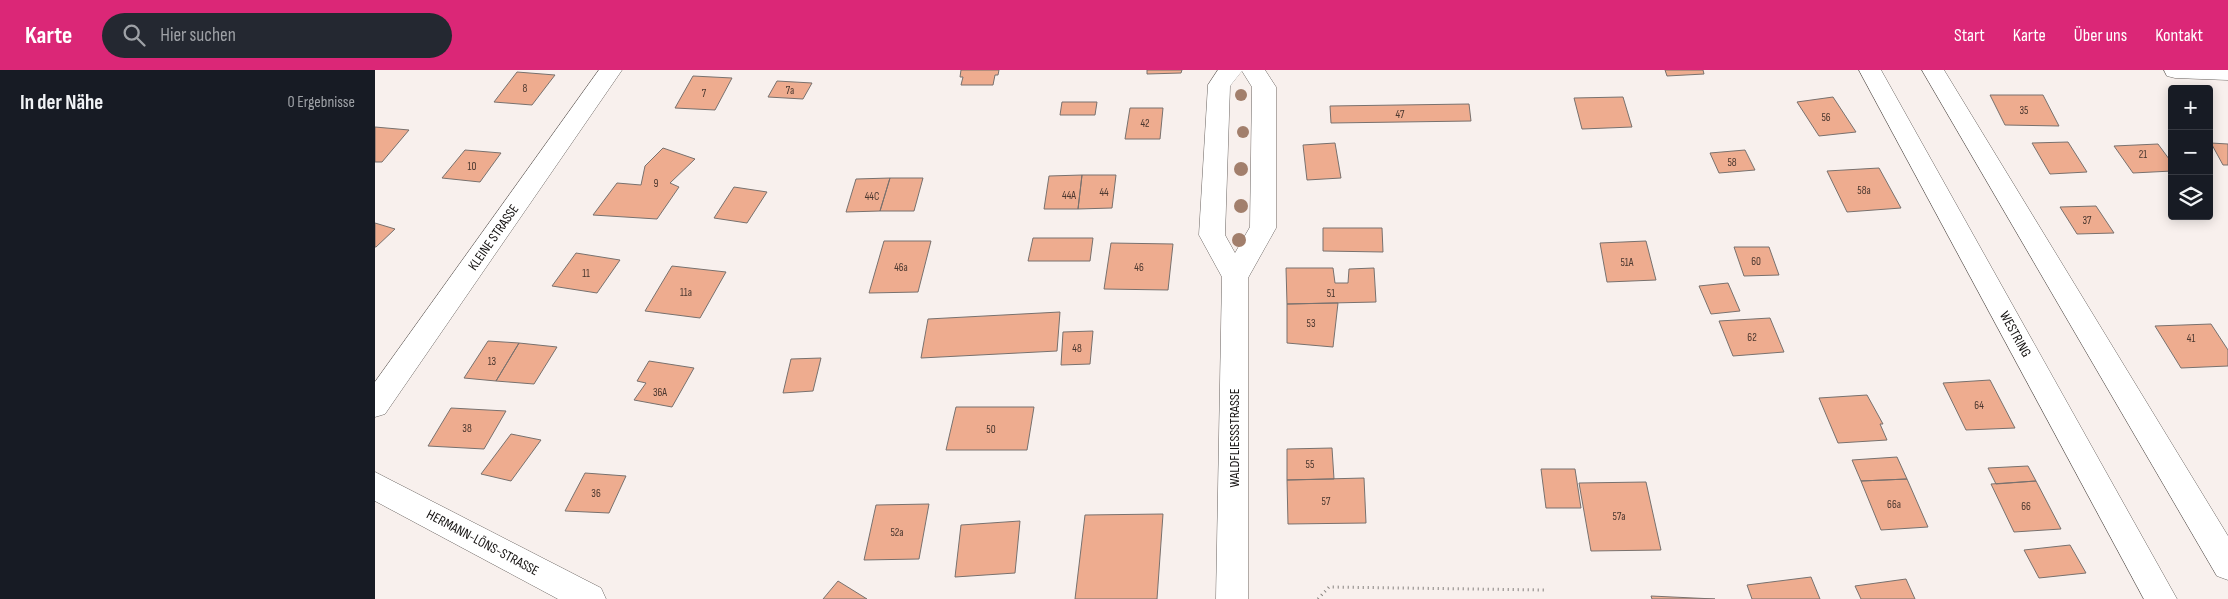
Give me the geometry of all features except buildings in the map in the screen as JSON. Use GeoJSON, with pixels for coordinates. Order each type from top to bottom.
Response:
{"type":"FeatureCollection","features":[{"type":"Feature","properties":{"kind":"street","name":"KLEINE STRASSE"},"geometry":{"type":"LineString","coordinates":[[375,404],[611,70]]}},
{"type":"Feature","properties":{"kind":"street","name":"WALDFLIESSSTRASSE"},"geometry":{"type":"LineString","coordinates":[[1231,70],[1219,85],[1212,235],[1235,277]]}},
{"type":"Feature","properties":{"kind":"street","name":"WALDFLIESSSTRASSE"},"geometry":{"type":"LineString","coordinates":[[1232,599],[1235,277],[1263,228],[1264,87],[1253,70]]}},
{"type":"Feature","properties":{"kind":"street"},"geometry":{"type":"LineString","coordinates":[[1870,70],[1878,70]]}},
{"type":"Feature","properties":{"kind":"street","name":"WESTRING"},"geometry":{"type":"LineString","coordinates":[[1870,70],[2161,599]]}},
{"type":"Feature","properties":{"kind":"street"},"geometry":{"type":"LineString","coordinates":[[1933,70],[2228,565]]}},
{"type":"Feature","properties":{"kind":"street"},"geometry":{"type":"LineString","coordinates":[[2175,70],[2228,72]]}},
{"type":"Feature","properties":{"kind":"street","name":"HERMANN-LÖNS-STRASSE"},"geometry":{"type":"LineString","coordinates":[[375,486],[590,599]]}},
{"type":"Feature","properties":{"kind":"path"},"geometry":{"type":"LineString","coordinates":[[1318,599],[1329,587],[1545,590]]}}]}
